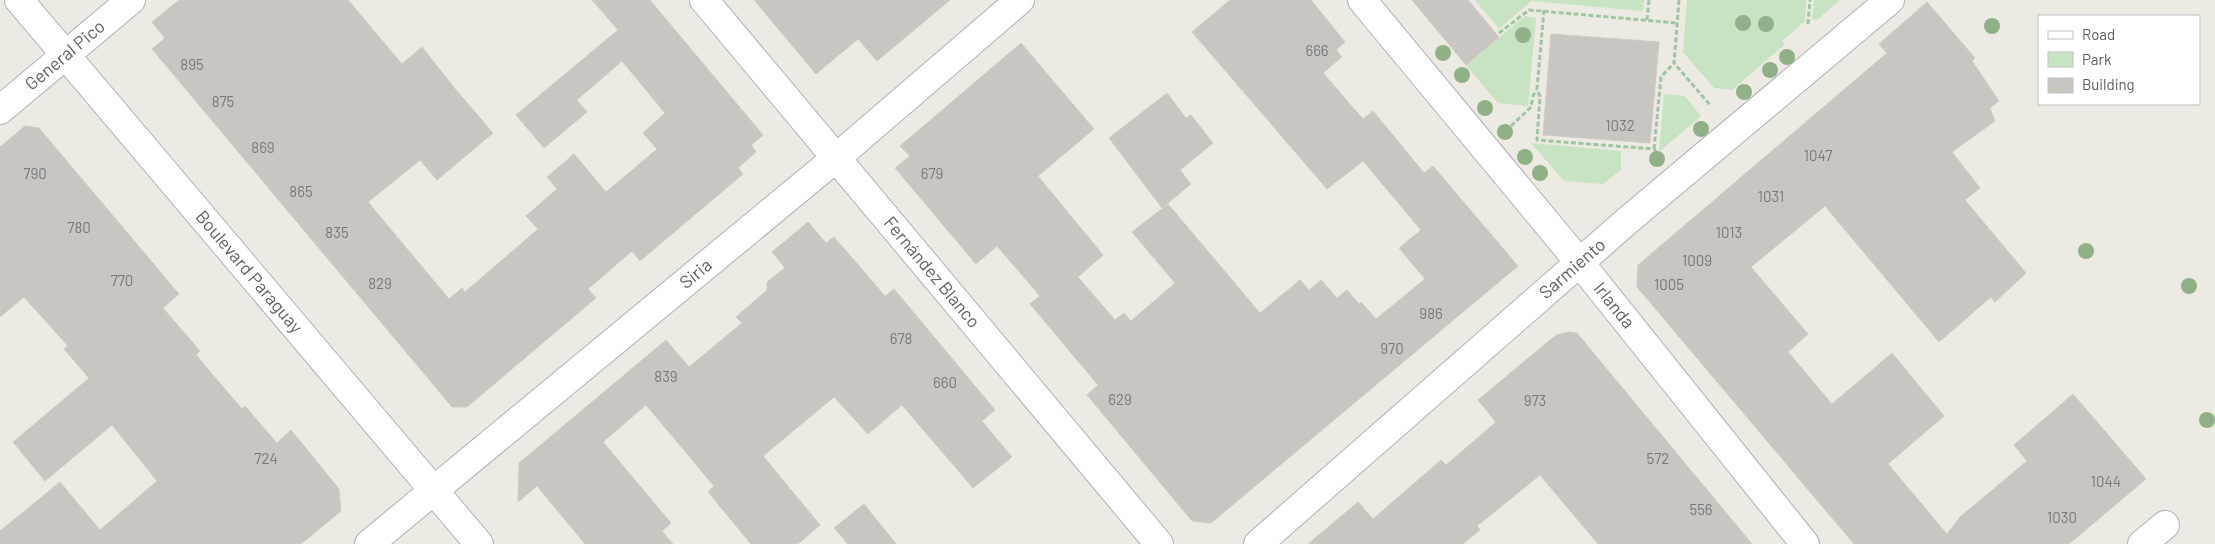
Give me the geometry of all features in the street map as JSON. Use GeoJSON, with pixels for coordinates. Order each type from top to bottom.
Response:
{"type":"FeatureCollection","features":[{"type":"Feature","properties":{"kind":"street","name":"Boulevard Paraguay"},"geometry":{"type":"LineString","coordinates":[[19,0],[479,544]]}},
{"type":"Feature","properties":{"kind":"street","name":"General Pico"},"geometry":{"type":"LineString","coordinates":[[0,110],[131,0]]}},
{"type":"Feature","properties":{"kind":"street","name":"Fernández Blanco"},"geometry":{"type":"LineString","coordinates":[[704,0],[1159,544]]}},
{"type":"Feature","properties":{"kind":"street","name":"Siria"},"geometry":{"type":"LineString","coordinates":[[369,544],[836,158],[1020,0]]}},
{"type":"Feature","properties":{"kind":"street","name":"Irlanda"},"geometry":{"type":"LineString","coordinates":[[1362,0],[1580,263],[1805,544]]}},
{"type":"Feature","properties":{"kind":"street","name":"Sarmiento"},"geometry":{"type":"LineString","coordinates":[[1258,544],[1635,214],[1890,0]]}},
{"type":"Feature","properties":{"kind":"street"},"geometry":{"type":"LineString","coordinates":[[2142,544],[2165,525]]}},
{"type":"Feature","properties":{"kind":"path"},"geometry":{"type":"LineString","coordinates":[[1647,20],[1649,0]]}},
{"type":"Feature","properties":{"kind":"path"},"geometry":{"type":"LineString","coordinates":[[1662,159],[1654,149],[1661,77],[1674,63],[1679,0]]}},
{"type":"Feature","properties":{"kind":"path"},"geometry":{"type":"LineString","coordinates":[[1807,27],[1810,0]]}},
{"type":"Feature","properties":{"kind":"path"},"geometry":{"type":"LineString","coordinates":[[1499,33],[1529,10],[1677,23]]}},
{"type":"Feature","properties":{"kind":"path"},"geometry":{"type":"LineString","coordinates":[[1511,126],[1531,107],[1533,96],[1537,89],[1544,10]]}},
{"type":"Feature","properties":{"kind":"path"},"geometry":{"type":"LineString","coordinates":[[1674,63],[1717,112]]}},
{"type":"Feature","properties":{"kind":"path"},"geometry":{"type":"LineString","coordinates":[[1537,89],[1540,97],[1536,140],[1654,149]]}},
{"type":"Feature","properties":{"kind":"green space"},"geometry":{"type":"Polygon","coordinates":[[[1475,0],[1644,0],[1643,11],[1531,1],[1499,29],[1475,0]]]}},
{"type":"Feature","properties":{"kind":"green space"},"geometry":{"type":"Polygon","coordinates":[[[1687,0],[1806,0],[1805,21],[1782,41],[1785,44],[1732,90],[1714,88],[1683,52],[1687,0]]]}},
{"type":"Feature","properties":{"kind":"green space"},"geometry":{"type":"Polygon","coordinates":[[[1814,0],[1840,0],[1817,20],[1812,19],[1814,0]]]}},
{"type":"Feature","properties":{"kind":"green space"},"geometry":{"type":"Polygon","coordinates":[[[1525,16],[1536,18],[1528,106],[1498,103],[1466,65],[1525,16]]]}},
{"type":"Feature","properties":{"kind":"green space"},"geometry":{"type":"Polygon","coordinates":[[[1664,94],[1685,96],[1701,116],[1659,152],[1664,94]]]}},
{"type":"Feature","properties":{"kind":"green space"},"geometry":{"type":"Polygon","coordinates":[[[1531,143],[1621,151],[1621,170],[1603,184],[1564,181],[1531,143]]]}},
{"type":"Feature","properties":{"kind":"building"},"geometry":{"type":"Polygon","coordinates":[[[179,0],[348,0],[402,64],[422,47],[493,133],[437,180],[420,160],[368,202],[449,299],[462,288],[465,292],[538,229],[526,216],[557,189],[547,177],[574,154],[606,192],[657,149],[643,133],[665,113],[622,61],[577,100],[587,112],[544,148],[516,115],[618,30],[592,0],[650,0],[763,135],[751,145],[756,152],[738,168],[743,174],[640,261],[632,251],[588,289],[596,298],[467,407],[452,407],[152,49],[165,38],[152,22],[179,0]]]}},
{"type":"Feature","properties":{"kind":"building"},"geometry":{"type":"Polygon","coordinates":[[[754,0],[950,0],[877,61],[858,39],[816,74],[754,0]]]}},
{"type":"Feature","properties":{"kind":"building"},"geometry":{"type":"Polygon","coordinates":[[[1230,0],[1311,0],[1345,42],[1336,50],[1342,57],[1323,73],[1363,119],[1373,111],[1424,173],[1433,166],[1518,266],[1211,523],[1192,521],[1087,395],[1098,385],[1030,304],[1040,296],[997,246],[976,264],[895,168],[910,156],[900,146],[1021,43],[1094,129],[1038,176],[1103,255],[1078,277],[1115,320],[1124,313],[1131,321],[1175,283],[1132,232],[1168,204],[1260,313],[1300,280],[1309,290],[1321,280],[1337,298],[1347,290],[1376,319],[1425,279],[1399,248],[1421,230],[1363,161],[1327,189],[1192,32],[1230,0]]]}},
{"type":"Feature","properties":{"kind":"building"},"geometry":{"type":"Polygon","coordinates":[[[1412,0],[1468,0],[1499,37],[1466,65],[1412,0]]]}},
{"type":"Feature","properties":{"kind":"building"},"geometry":{"type":"Polygon","coordinates":[[[1927,2],[1975,58],[1972,61],[1999,101],[1990,108],[1995,121],[1952,152],[1980,188],[1965,200],[2026,273],[1995,302],[1991,297],[1939,342],[1825,206],[1751,267],[1808,334],[1788,352],[1832,404],[1892,353],[1944,416],[1888,464],[1947,534],[1960,517],[2027,461],[2014,445],[2073,394],[2146,479],[2069,544],[1854,544],[1637,287],[1638,265],[1887,53],[1879,44],[1927,2]]]}},
{"type":"Feature","properties":{"kind":"building"},"geometry":{"type":"Polygon","coordinates":[[[1551,34],[1659,42],[1650,143],[1543,135],[1551,34]]]}},
{"type":"Feature","properties":{"kind":"building"},"geometry":{"type":"Polygon","coordinates":[[[1167,93],[1186,118],[1191,115],[1213,143],[1180,170],[1191,184],[1162,208],[1109,138],[1167,93]]]}},
{"type":"Feature","properties":{"kind":"building"},"geometry":{"type":"Polygon","coordinates":[[[25,126],[39,128],[179,294],[163,308],[200,351],[196,355],[242,409],[245,406],[277,443],[291,430],[339,489],[341,511],[301,544],[0,544],[0,531],[60,482],[100,530],[157,481],[112,425],[45,481],[13,442],[89,378],[64,349],[68,346],[24,297],[0,317],[0,147],[25,126]]]}},
{"type":"Feature","properties":{"kind":"building"},"geometry":{"type":"Polygon","coordinates":[[[808,222],[826,243],[834,237],[885,296],[894,289],[995,410],[982,421],[1012,457],[973,488],[902,405],[868,434],[834,397],[763,456],[820,525],[798,544],[751,544],[708,492],[714,486],[646,405],[603,442],[671,523],[662,531],[673,544],[585,544],[537,486],[518,502],[519,463],[666,340],[689,367],[742,323],[736,317],[767,290],[767,282],[785,268],[772,252],[808,222]]]}},
{"type":"Feature","properties":{"kind":"building"},"geometry":{"type":"Polygon","coordinates":[[[1569,332],[1577,333],[1752,544],[1598,544],[1540,475],[1477,526],[1480,530],[1463,544],[1308,544],[1358,502],[1373,519],[1441,460],[1446,465],[1496,422],[1478,400],[1556,335],[1569,332]]]}},
{"type":"Feature","properties":{"kind":"building"},"geometry":{"type":"Polygon","coordinates":[[[864,504],[896,544],[848,544],[834,528],[864,504]]]}}]}
